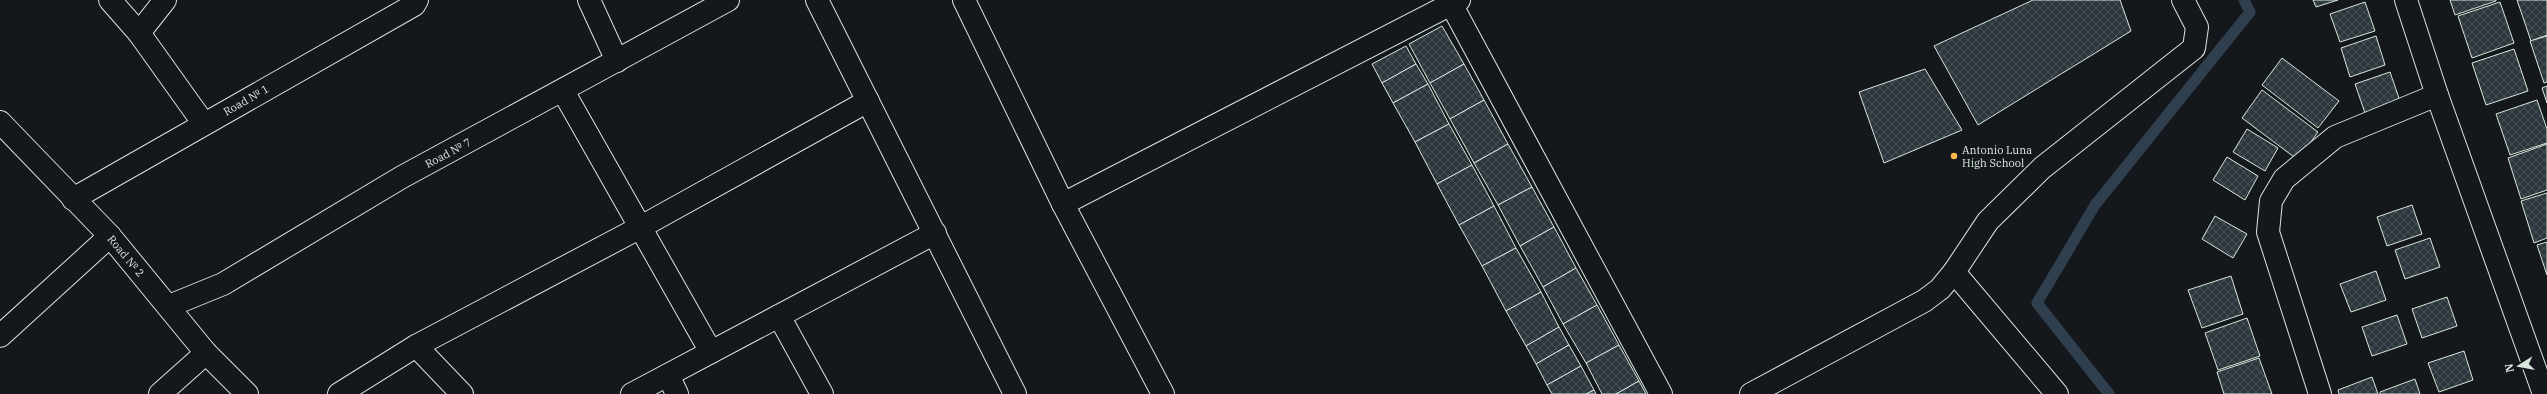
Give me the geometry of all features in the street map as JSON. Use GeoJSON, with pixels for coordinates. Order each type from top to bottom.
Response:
{"type":"FeatureCollection","features":[{"type":"Feature","properties":{"kind":"street"},"geometry":{"type":"LineString","coordinates":[[110,0],[139,33],[204,124]]}},
{"type":"Feature","properties":{"kind":"street"},"geometry":{"type":"LineString","coordinates":[[139,33],[165,0]]}},
{"type":"Feature","properties":{"kind":"street","name":"Road № 1"},"geometry":{"type":"LineString","coordinates":[[73,199],[414,5],[417,0]]}},
{"type":"Feature","properties":{"kind":"street"},"geometry":{"type":"LineString","coordinates":[[589,0],[617,61]]}},
{"type":"Feature","properties":{"kind":"street","name":"Road № 7"},"geometry":{"type":"LineString","coordinates":[[169,306],[223,284],[402,177],[563,91],[728,0]]}},
{"type":"Feature","properties":{"kind":"street"},"geometry":{"type":"LineString","coordinates":[[817,0],[1015,394]]}},
{"type":"Feature","properties":{"kind":"street"},"geometry":{"type":"LineString","coordinates":[[964,0],[1063,204],[1163,394]]}},
{"type":"Feature","properties":{"kind":"street"},"geometry":{"type":"LineString","coordinates":[[1751,394],[1924,301],[1940,289],[1954,272],[1988,221],[2042,168],[2194,48],[2197,27],[2183,0]]}},
{"type":"Feature","properties":{"kind":"street"},"geometry":{"type":"LineString","coordinates":[[2406,0],[2437,96],[2544,394]]}},
{"type":"Feature","properties":{"kind":"street"},"geometry":{"type":"LineString","coordinates":[[1063,204],[1453,1],[1661,394]]}},
{"type":"Feature","properties":{"kind":"street"},"geometry":{"type":"LineString","coordinates":[[563,91],[639,228],[711,352]]}},
{"type":"Feature","properties":{"kind":"street"},"geometry":{"type":"LineString","coordinates":[[2320,394],[2268,232],[2271,201],[2284,179],[2335,137],[2437,96]]}},
{"type":"Feature","properties":{"kind":"street"},"geometry":{"type":"LineString","coordinates":[[339,394],[416,346],[639,228],[868,101]]}},
{"type":"Feature","properties":{"kind":"street","name":"Road № 2"},"geometry":{"type":"LineString","coordinates":[[1,126],[110,236],[169,306],[206,353],[247,394]]}},
{"type":"Feature","properties":{"kind":"street"},"geometry":{"type":"LineString","coordinates":[[632,394],[672,384],[711,352],[935,233]]}},
{"type":"Feature","properties":{"kind":"street"},"geometry":{"type":"LineString","coordinates":[[0,336],[110,236]]}},
{"type":"Feature","properties":{"kind":"street"},"geometry":{"type":"LineString","coordinates":[[1954,272],[2057,394]]}},
{"type":"Feature","properties":{"kind":"street"},"geometry":{"type":"LineString","coordinates":[[779,316],[822,394]]}},
{"type":"Feature","properties":{"kind":"street"},"geometry":{"type":"LineString","coordinates":[[416,346],[462,394]]}},
{"type":"Feature","properties":{"kind":"street"},"geometry":{"type":"LineString","coordinates":[[160,394],[206,353]]}},
{"type":"Feature","properties":{"kind":"building"},"geometry":{"type":"Polygon","coordinates":[[[2033,0],[2120,0],[2131,31],[1978,125],[1934,46],[2033,0]]]}},
{"type":"Feature","properties":{"kind":"building"},"geometry":{"type":"Polygon","coordinates":[[[2313,0],[2338,0],[2316,7],[2313,0]]]}},
{"type":"Feature","properties":{"kind":"building"},"geometry":{"type":"Polygon","coordinates":[[[2450,0],[2496,0],[2496,1],[2455,15],[2450,0]]]}},
{"type":"Feature","properties":{"kind":"building"},"geometry":{"type":"Polygon","coordinates":[[[2517,0],[2547,0],[2547,35],[2531,41],[2517,0]]]}},
{"type":"Feature","properties":{"kind":"building"},"geometry":{"type":"Polygon","coordinates":[[[2365,2],[2375,31],[2340,42],[2330,14],[2365,2]]]}},
{"type":"Feature","properties":{"kind":"building"},"geometry":{"type":"Polygon","coordinates":[[[2500,2],[2514,43],[2472,58],[2458,16],[2500,2]]]}},
{"type":"Feature","properties":{"kind":"building"},"geometry":{"type":"Polygon","coordinates":[[[1442,26],[1464,64],[1430,83],[1409,44],[1442,26]]]}},
{"type":"Feature","properties":{"kind":"building"},"geometry":{"type":"Polygon","coordinates":[[[2376,36],[2385,65],[2350,77],[2341,48],[2376,36]]]}},
{"type":"Feature","properties":{"kind":"building"},"geometry":{"type":"Polygon","coordinates":[[[2547,36],[2547,82],[2544,83],[2530,41],[2547,36]]]}},
{"type":"Feature","properties":{"kind":"building"},"geometry":{"type":"Polygon","coordinates":[[[1406,46],[1416,64],[1382,83],[1372,64],[1406,46]]]}},
{"type":"Feature","properties":{"kind":"building"},"geometry":{"type":"Polygon","coordinates":[[[2514,49],[2528,91],[2486,105],[2472,63],[2514,49]]]}},
{"type":"Feature","properties":{"kind":"building"},"geometry":{"type":"Polygon","coordinates":[[[2282,58],[2339,101],[2318,128],[2262,85],[2282,58]]]}},
{"type":"Feature","properties":{"kind":"building"},"geometry":{"type":"Polygon","coordinates":[[[1416,64],[1428,84],[1393,103],[1382,83],[1416,64]]]}},
{"type":"Feature","properties":{"kind":"building"},"geometry":{"type":"Polygon","coordinates":[[[1464,64],[1484,100],[1450,119],[1430,83],[1464,64]]]}},
{"type":"Feature","properties":{"kind":"building"},"geometry":{"type":"Polygon","coordinates":[[[1925,69],[1962,130],[1884,163],[1859,92],[1925,69]]]}},
{"type":"Feature","properties":{"kind":"building"},"geometry":{"type":"Polygon","coordinates":[[[2390,72],[2400,101],[2365,113],[2355,84],[2390,72]]]}},
{"type":"Feature","properties":{"kind":"building"},"geometry":{"type":"Polygon","coordinates":[[[1428,84],[1449,124],[1415,142],[1393,103],[1428,84]]]}},
{"type":"Feature","properties":{"kind":"building"},"geometry":{"type":"Polygon","coordinates":[[[2547,86],[2547,103],[2542,88],[2547,86]]]}},
{"type":"Feature","properties":{"kind":"building"},"geometry":{"type":"Polygon","coordinates":[[[2262,90],[2318,132],[2298,160],[2242,118],[2262,90]]]}},
{"type":"Feature","properties":{"kind":"building"},"geometry":{"type":"Polygon","coordinates":[[[1484,100],[1508,144],[1474,163],[1450,119],[1484,100]]]}},
{"type":"Feature","properties":{"kind":"building"},"geometry":{"type":"Polygon","coordinates":[[[2537,100],[2547,129],[2547,143],[2510,155],[2496,114],[2537,100]]]}},
{"type":"Feature","properties":{"kind":"building"},"geometry":{"type":"Polygon","coordinates":[[[1449,124],[1472,165],[1437,184],[1415,142],[1449,124]]]}},
{"type":"Feature","properties":{"kind":"building"},"geometry":{"type":"Polygon","coordinates":[[[2247,129],[2278,148],[2265,171],[2233,152],[2247,129]]]}},
{"type":"Feature","properties":{"kind":"building"},"geometry":{"type":"Polygon","coordinates":[[[1508,144],[1532,187],[1498,205],[1474,163],[1508,144]]]}},
{"type":"Feature","properties":{"kind":"building"},"geometry":{"type":"Polygon","coordinates":[[[2547,144],[2547,190],[2521,199],[2508,158],[2547,144]]]}},
{"type":"Feature","properties":{"kind":"building"},"geometry":{"type":"Polygon","coordinates":[[[2227,157],[2258,176],[2245,200],[2213,180],[2227,157]]]}},
{"type":"Feature","properties":{"kind":"building"},"geometry":{"type":"Polygon","coordinates":[[[1472,165],[1494,206],[1459,225],[1437,184],[1472,165]]]}},
{"type":"Feature","properties":{"kind":"building"},"geometry":{"type":"Polygon","coordinates":[[[1532,187],[1554,227],[1520,246],[1498,205],[1532,187]]]}},
{"type":"Feature","properties":{"kind":"building"},"geometry":{"type":"Polygon","coordinates":[[[2547,193],[2547,238],[2534,243],[2521,201],[2547,193]]]}},
{"type":"Feature","properties":{"kind":"building"},"geometry":{"type":"Polygon","coordinates":[[[2412,205],[2422,234],[2387,246],[2377,217],[2412,205]]]}},
{"type":"Feature","properties":{"kind":"building"},"geometry":{"type":"Polygon","coordinates":[[[1494,206],[1516,248],[1482,266],[1459,225],[1494,206]]]}},
{"type":"Feature","properties":{"kind":"building"},"geometry":{"type":"Polygon","coordinates":[[[2215,216],[2247,234],[2233,258],[2202,239],[2215,216]]]}},
{"type":"Feature","properties":{"kind":"building"},"geometry":{"type":"Polygon","coordinates":[[[1554,227],[1576,268],[1543,287],[1520,246],[1554,227]]]}},
{"type":"Feature","properties":{"kind":"building"},"geometry":{"type":"Polygon","coordinates":[[[2430,238],[2440,267],[2405,279],[2395,250],[2430,238]]]}},
{"type":"Feature","properties":{"kind":"building"},"geometry":{"type":"Polygon","coordinates":[[[2547,242],[2547,275],[2537,245],[2547,242]]]}},
{"type":"Feature","properties":{"kind":"building"},"geometry":{"type":"Polygon","coordinates":[[[1516,248],[1541,292],[1506,311],[1482,266],[1516,248]]]}},
{"type":"Feature","properties":{"kind":"building"},"geometry":{"type":"Polygon","coordinates":[[[1576,268],[1597,305],[1563,324],[1543,287],[1576,268]]]}},
{"type":"Feature","properties":{"kind":"building"},"geometry":{"type":"Polygon","coordinates":[[[2376,271],[2386,300],[2351,312],[2340,284],[2376,271]]]}},
{"type":"Feature","properties":{"kind":"building"},"geometry":{"type":"Polygon","coordinates":[[[2231,276],[2243,314],[2202,328],[2188,290],[2231,276]]]}},
{"type":"Feature","properties":{"kind":"building"},"geometry":{"type":"Polygon","coordinates":[[[1541,292],[1559,327],[1526,346],[1506,311],[1541,292]]]}},
{"type":"Feature","properties":{"kind":"building"},"geometry":{"type":"Polygon","coordinates":[[[2447,297],[2457,326],[2422,338],[2412,309],[2447,297]]]}},
{"type":"Feature","properties":{"kind":"building"},"geometry":{"type":"Polygon","coordinates":[[[1597,305],[1619,345],[1586,363],[1563,324],[1597,305]]]}},
{"type":"Feature","properties":{"kind":"building"},"geometry":{"type":"Polygon","coordinates":[[[2397,315],[2407,344],[2372,356],[2362,327],[2397,315]]]}},
{"type":"Feature","properties":{"kind":"building"},"geometry":{"type":"Polygon","coordinates":[[[2247,318],[2260,356],[2218,370],[2205,333],[2247,318]]]}},
{"type":"Feature","properties":{"kind":"building"},"geometry":{"type":"Polygon","coordinates":[[[1559,327],[1569,345],[1536,364],[1526,346],[1559,327]]]}},
{"type":"Feature","properties":{"kind":"building"},"geometry":{"type":"Polygon","coordinates":[[[1569,345],[1581,366],[1547,385],[1536,364],[1569,345]]]}},
{"type":"Feature","properties":{"kind":"building"},"geometry":{"type":"Polygon","coordinates":[[[1619,345],[1639,381],[1616,394],[1602,394],[1586,363],[1619,345]]]}},
{"type":"Feature","properties":{"kind":"building"},"geometry":{"type":"Polygon","coordinates":[[[2464,351],[2473,380],[2439,392],[2428,363],[2464,351]]]}},
{"type":"Feature","properties":{"kind":"building"},"geometry":{"type":"Polygon","coordinates":[[[2259,358],[2272,394],[2224,394],[2217,372],[2259,358]]]}},
{"type":"Feature","properties":{"kind":"building"},"geometry":{"type":"Polygon","coordinates":[[[1581,366],[1594,390],[1586,394],[1552,394],[1547,385],[1581,366]]]}},
{"type":"Feature","properties":{"kind":"building"},"geometry":{"type":"Polygon","coordinates":[[[2372,377],[2378,394],[2339,394],[2338,390],[2372,377]]]}},
{"type":"Feature","properties":{"kind":"building"},"geometry":{"type":"Polygon","coordinates":[[[2415,379],[2420,394],[2380,394],[2380,392],[2415,379]]]}},
{"type":"Feature","properties":{"kind":"building"},"geometry":{"type":"Polygon","coordinates":[[[1639,381],[1646,394],[1616,394],[1639,381]]]}},
{"type":"Feature","properties":{"kind":"building"},"geometry":{"type":"Polygon","coordinates":[[[1594,390],[1596,394],[1586,394],[1594,390]]]}},
{"type":"Feature","properties":{"kind":"waterway"},"geometry":{"type":"LineString","coordinates":[[2109,394],[2037,303],[2095,205],[2250,12],[2244,0]]}},
{"type":"Feature","properties":{"kind":"place","name":"Antonio Luna High School"},"geometry":{"type":"Point","coordinates":[1954,156]}}]}
